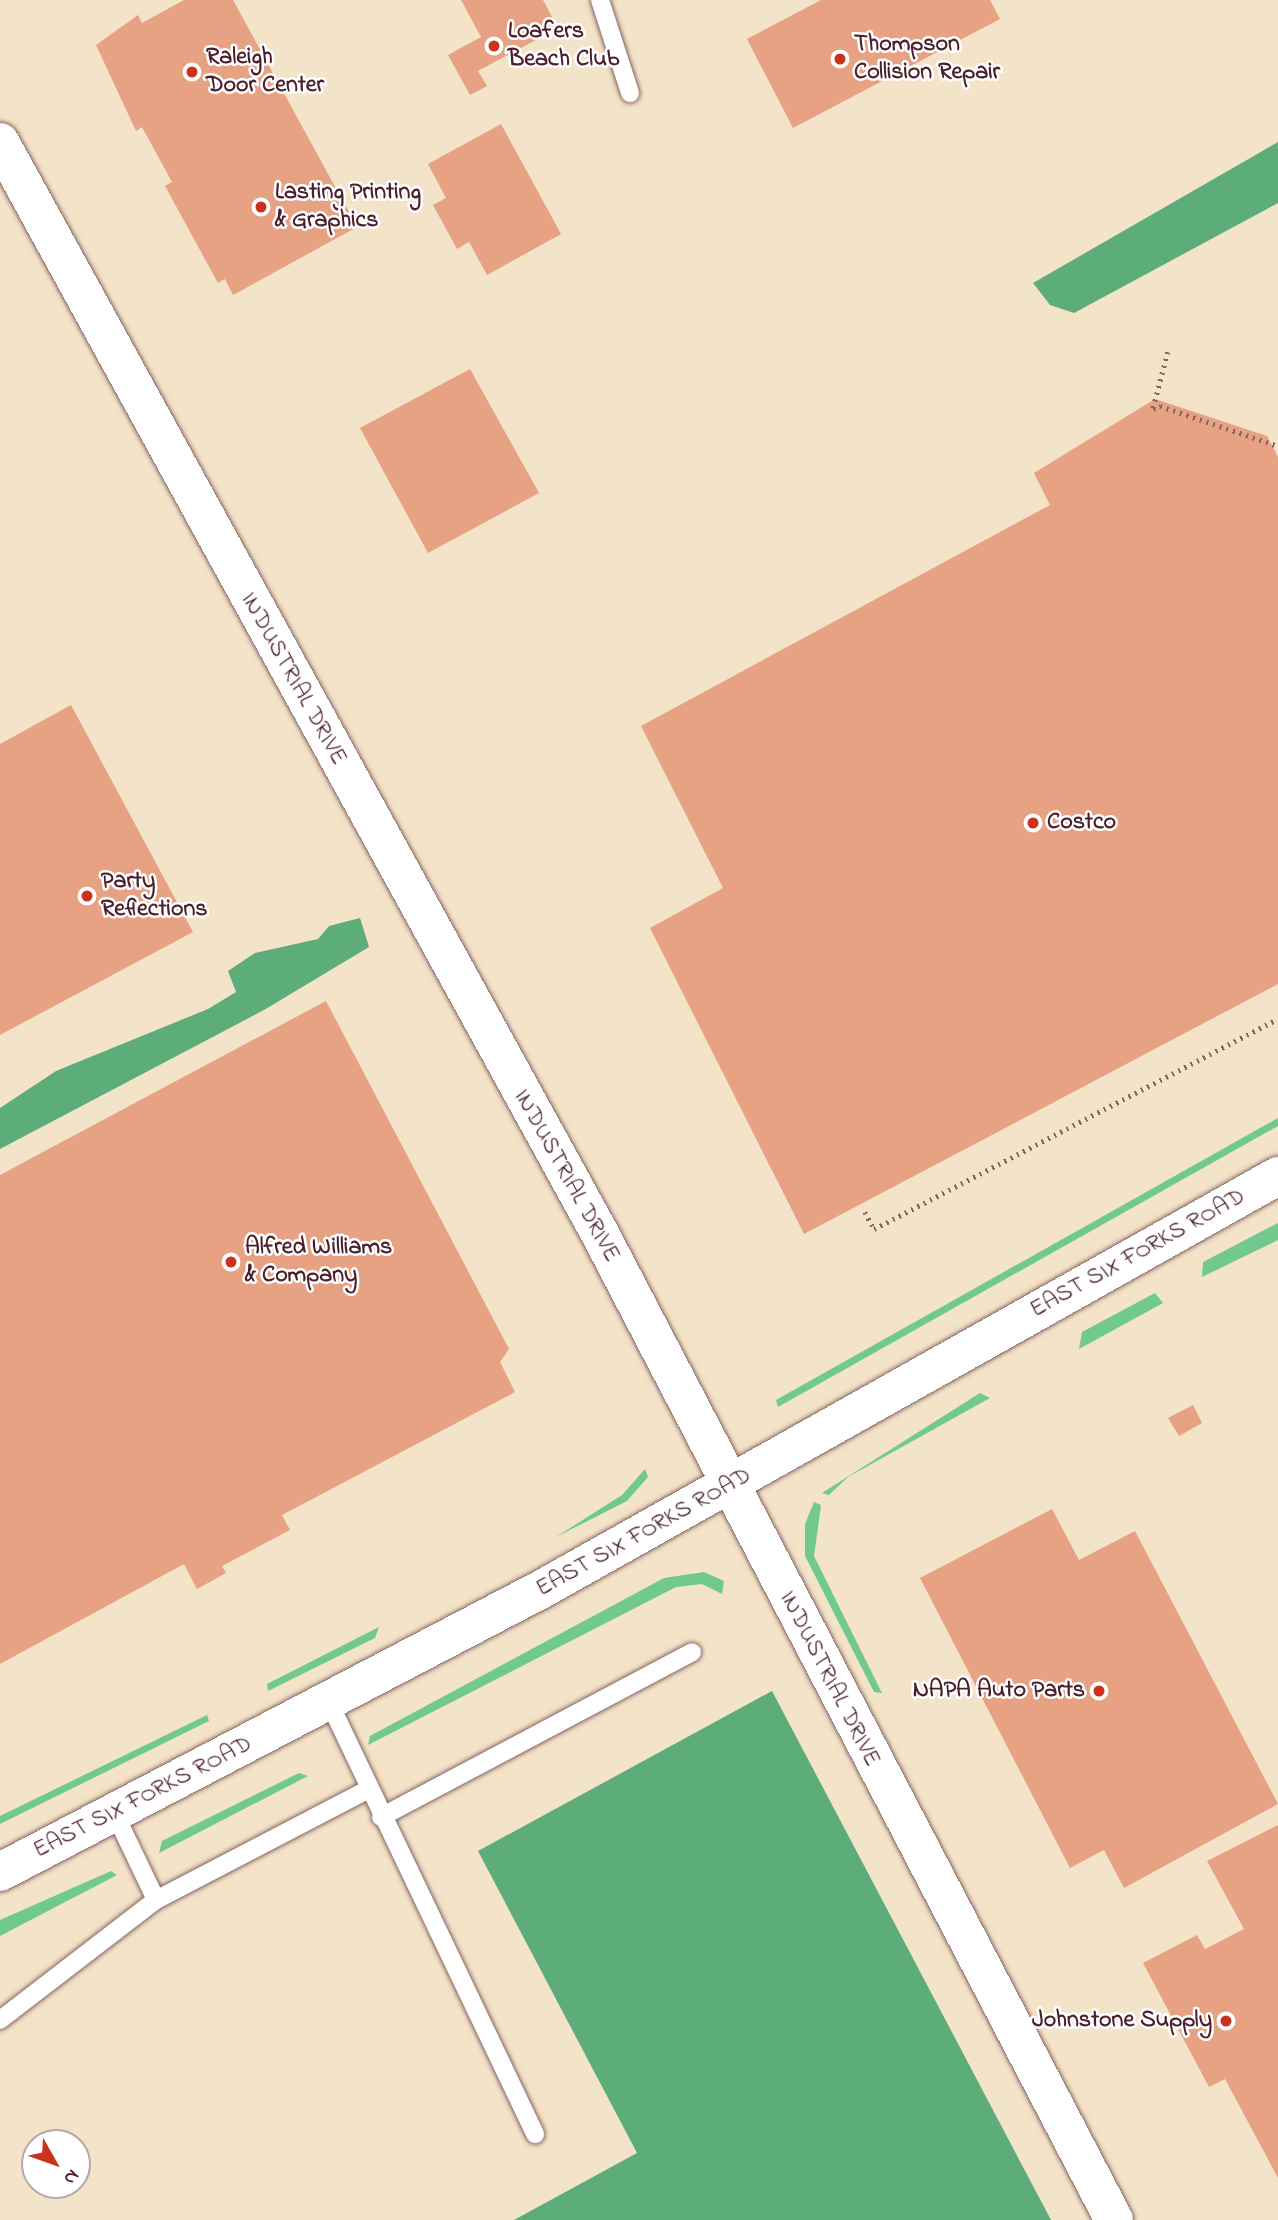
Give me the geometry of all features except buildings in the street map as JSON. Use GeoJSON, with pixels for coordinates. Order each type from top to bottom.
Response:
{"type":"FeatureCollection","features":[{"type":"Feature","properties":{"kind":"street","name":"INDUSTRIAL DRIVE"},"geometry":{"type":"LineString","coordinates":[[0,142],[598,1230],[1114,2220]]}},
{"type":"Feature","properties":{"kind":"street","name":"EAST SIX FORKS ROAD"},"geometry":{"type":"LineString","coordinates":[[0,1872],[329,1702],[730,1486],[1278,1176]]}},
{"type":"Feature","properties":{"kind":"lane"},"geometry":{"type":"LineString","coordinates":[[600,0],[630,93]]}},
{"type":"Feature","properties":{"kind":"lane"},"geometry":{"type":"LineString","coordinates":[[381,1818],[692,1652]]}},
{"type":"Feature","properties":{"kind":"lane"},"geometry":{"type":"LineString","coordinates":[[329,1702],[367,1790],[535,2134]]}},
{"type":"Feature","properties":{"kind":"lane"},"geometry":{"type":"LineString","coordinates":[[0,2020],[156,1900],[367,1790]]}},
{"type":"Feature","properties":{"kind":"lane"},"geometry":{"type":"LineString","coordinates":[[115,1814],[156,1900]]}},
{"type":"Feature","properties":{"kind":"path"},"geometry":{"type":"LineString","coordinates":[[1168,352],[1153,409],[1160,406],[1278,446]]}},
{"type":"Feature","properties":{"kind":"path"},"geometry":{"type":"LineString","coordinates":[[865,1212],[874,1229],[1278,1018]]}},
{"type":"Feature","properties":{"kind":"green space"},"geometry":{"type":"Polygon","coordinates":[[[1278,142],[1278,203],[1074,313],[1050,305],[1033,283],[1278,142]]]}},
{"type":"Feature","properties":{"kind":"green space"},"geometry":{"type":"Polygon","coordinates":[[[360,918],[369,947],[264,1010],[0,1149],[0,1108],[56,1071],[208,1009],[236,992],[228,971],[255,953],[318,939],[329,926],[360,918]]]}},
{"type":"Feature","properties":{"kind":"green space"},"geometry":{"type":"Polygon","coordinates":[[[1278,1118],[1278,1126],[778,1407],[776,1400],[1278,1118]]]}},
{"type":"Feature","properties":{"kind":"green space"},"geometry":{"type":"Polygon","coordinates":[[[1278,1223],[1278,1240],[1202,1277],[1203,1262],[1278,1223]]]}},
{"type":"Feature","properties":{"kind":"green space"},"geometry":{"type":"Polygon","coordinates":[[[1155,1293],[1163,1303],[1079,1349],[1082,1332],[1155,1293]]]}},
{"type":"Feature","properties":{"kind":"green space"},"geometry":{"type":"Polygon","coordinates":[[[980,1393],[990,1398],[848,1477],[829,1495],[822,1493],[980,1393]]]}},
{"type":"Feature","properties":{"kind":"green space"},"geometry":{"type":"Polygon","coordinates":[[[645,1469],[648,1477],[627,1501],[556,1537],[622,1495],[645,1469]]]}},
{"type":"Feature","properties":{"kind":"green space"},"geometry":{"type":"Polygon","coordinates":[[[814,1502],[821,1505],[814,1556],[882,1693],[874,1692],[805,1556],[805,1524],[814,1502]]]}},
{"type":"Feature","properties":{"kind":"green space"},"geometry":{"type":"Polygon","coordinates":[[[704,1572],[724,1581],[722,1594],[702,1584],[676,1587],[368,1745],[370,1736],[664,1578],[704,1572]]]}},
{"type":"Feature","properties":{"kind":"green space"},"geometry":{"type":"Polygon","coordinates":[[[379,1627],[375,1638],[268,1691],[267,1684],[379,1627]]]}},
{"type":"Feature","properties":{"kind":"green space"},"geometry":{"type":"Polygon","coordinates":[[[772,1691],[1051,2220],[514,2220],[637,2153],[478,1851],[772,1691]]]}},
{"type":"Feature","properties":{"kind":"green space"},"geometry":{"type":"Polygon","coordinates":[[[207,1715],[209,1721],[0,1824],[0,1816],[207,1715]]]}},
{"type":"Feature","properties":{"kind":"green space"},"geometry":{"type":"Polygon","coordinates":[[[299,1773],[308,1776],[159,1853],[162,1841],[299,1773]]]}},
{"type":"Feature","properties":{"kind":"green space"},"geometry":{"type":"Polygon","coordinates":[[[111,1871],[117,1875],[0,1936],[0,1920],[111,1871]]]}},
{"type":"Feature","properties":{"kind":"place","name":"Loafers Beach Club"},"geometry":{"type":"Point","coordinates":[494,46]}},
{"type":"Feature","properties":{"kind":"place","name":"Thompson Collision Repair"},"geometry":{"type":"Point","coordinates":[840,59]}},
{"type":"Feature","properties":{"kind":"place","name":"Raleigh Door Center"},"geometry":{"type":"Point","coordinates":[192,72]}},
{"type":"Feature","properties":{"kind":"place","name":"Lasting Printing & Graphics"},"geometry":{"type":"Point","coordinates":[261,207]}},
{"type":"Feature","properties":{"kind":"place","name":"Costco"},"geometry":{"type":"Point","coordinates":[1033,823]}},
{"type":"Feature","properties":{"kind":"place","name":"Party Reflections"},"geometry":{"type":"Point","coordinates":[87,896]}},
{"type":"Feature","properties":{"kind":"place","name":"Alfred Williams & Company"},"geometry":{"type":"Point","coordinates":[231,1262]}},
{"type":"Feature","properties":{"kind":"place","name":"NAPA Auto Parts"},"geometry":{"type":"Point","coordinates":[1099,1691]}},
{"type":"Feature","properties":{"kind":"place","name":"Johnstone Supply"},"geometry":{"type":"Point","coordinates":[1226,2021]}}]}
